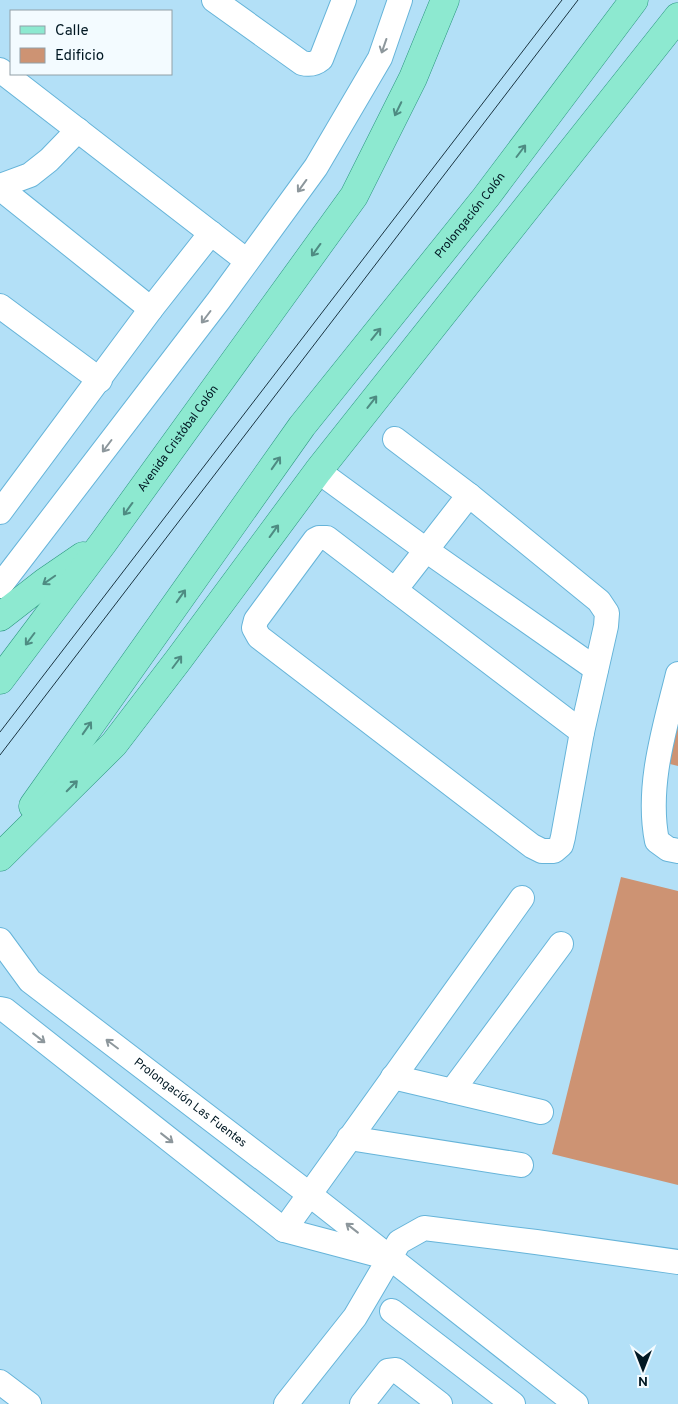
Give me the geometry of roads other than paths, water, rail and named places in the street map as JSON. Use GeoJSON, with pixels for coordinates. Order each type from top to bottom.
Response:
{"type":"FeatureCollection","features":[{"type":"Feature","properties":{"kind":"main road","name":"Avenida Cristóbal Colón"},"geometry":{"type":"LineString","coordinates":[[0,680],[103,543],[354,196],[413,78],[445,0]]}},
{"type":"Feature","properties":{"kind":"main road","name":"Prolongación Colón"},"geometry":{"type":"LineString","coordinates":[[0,856],[83,734],[302,426],[486,197],[634,0]]}},
{"type":"Feature","properties":{"kind":"main road"},"geometry":{"type":"LineString","coordinates":[[0,856],[114,744],[318,471],[678,17]]}},
{"type":"Feature","properties":{"kind":"main road"},"geometry":{"type":"LineString","coordinates":[[0,617],[45,582],[103,543]]}},
{"type":"Feature","properties":{"kind":"street"},"geometry":{"type":"LineString","coordinates":[[214,0],[302,63],[307,64],[321,59],[344,0]]}},
{"type":"Feature","properties":{"kind":"street"},"geometry":{"type":"LineString","coordinates":[[0,586],[247,261],[316,166],[380,58],[400,0]]}},
{"type":"Feature","properties":{"kind":"street"},"geometry":{"type":"LineString","coordinates":[[0,70],[247,261]]}},
{"type":"Feature","properties":{"kind":"street"},"geometry":{"type":"LineString","coordinates":[[78,130],[49,160],[30,175],[0,187],[151,309]]}},
{"type":"Feature","properties":{"kind":"street"},"geometry":{"type":"LineString","coordinates":[[0,512],[151,309],[211,233]]}},
{"type":"Feature","properties":{"kind":"street"},"geometry":{"type":"LineString","coordinates":[[0,306],[100,380]]}},
{"type":"Feature","properties":{"kind":"street"},"geometry":{"type":"LineString","coordinates":[[395,439],[469,495],[604,607],[607,613],[608,620],[582,732],[560,845],[554,851],[542,851],[532,846],[258,637],[254,628],[256,620],[313,542],[319,538],[327,538],[582,732]]}},
{"type":"Feature","properties":{"kind":"street"},"geometry":{"type":"LineString","coordinates":[[318,471],[426,550],[596,669]]}},
{"type":"Feature","properties":{"kind":"street"},"geometry":{"type":"LineString","coordinates":[[395,590],[469,495]]}},
{"type":"Feature","properties":{"kind":"street"},"geometry":{"type":"LineString","coordinates":[[678,674],[655,776],[655,830],[657,841],[668,849],[678,851]]}},
{"type":"Feature","properties":{"kind":"street"},"geometry":{"type":"LineString","coordinates":[[284,1230],[522,898]]}},
{"type":"Feature","properties":{"kind":"street","name":"Prolongación Las Fuentes"},"geometry":{"type":"LineString","coordinates":[[0,940],[30,981],[391,1258],[576,1404]]}},
{"type":"Feature","properties":{"kind":"street"},"geometry":{"type":"LineString","coordinates":[[452,1091],[561,944]]}},
{"type":"Feature","properties":{"kind":"street","name":"Prolongación Las Fuentes"},"geometry":{"type":"LineString","coordinates":[[0,1009],[5,1010],[284,1230],[391,1258]]}},
{"type":"Feature","properties":{"kind":"street"},"geometry":{"type":"LineString","coordinates":[[394,1077],[541,1112]]}},
{"type":"Feature","properties":{"kind":"street"},"geometry":{"type":"LineString","coordinates":[[349,1138],[521,1165]]}},
{"type":"Feature","properties":{"kind":"street"},"geometry":{"type":"LineString","coordinates":[[286,1404],[355,1317],[399,1242],[424,1228],[678,1262]]}},
{"type":"Feature","properties":{"kind":"street"},"geometry":{"type":"LineString","coordinates":[[392,1311],[513,1404]]}},
{"type":"Feature","properties":{"kind":"street"},"geometry":{"type":"LineString","coordinates":[[362,1404],[388,1371],[393,1369],[440,1404]]}},
{"type":"Feature","properties":{"kind":"street"},"geometry":{"type":"LineString","coordinates":[[0,1382],[29,1404]]}},
{"type":"Feature","properties":{"kind":"tram line"},"geometry":{"type":"LineString","coordinates":[[0,732],[562,0]]}},
{"type":"Feature","properties":{"kind":"tram line"},"geometry":{"type":"LineString","coordinates":[[0,755],[578,0]]}}]}
